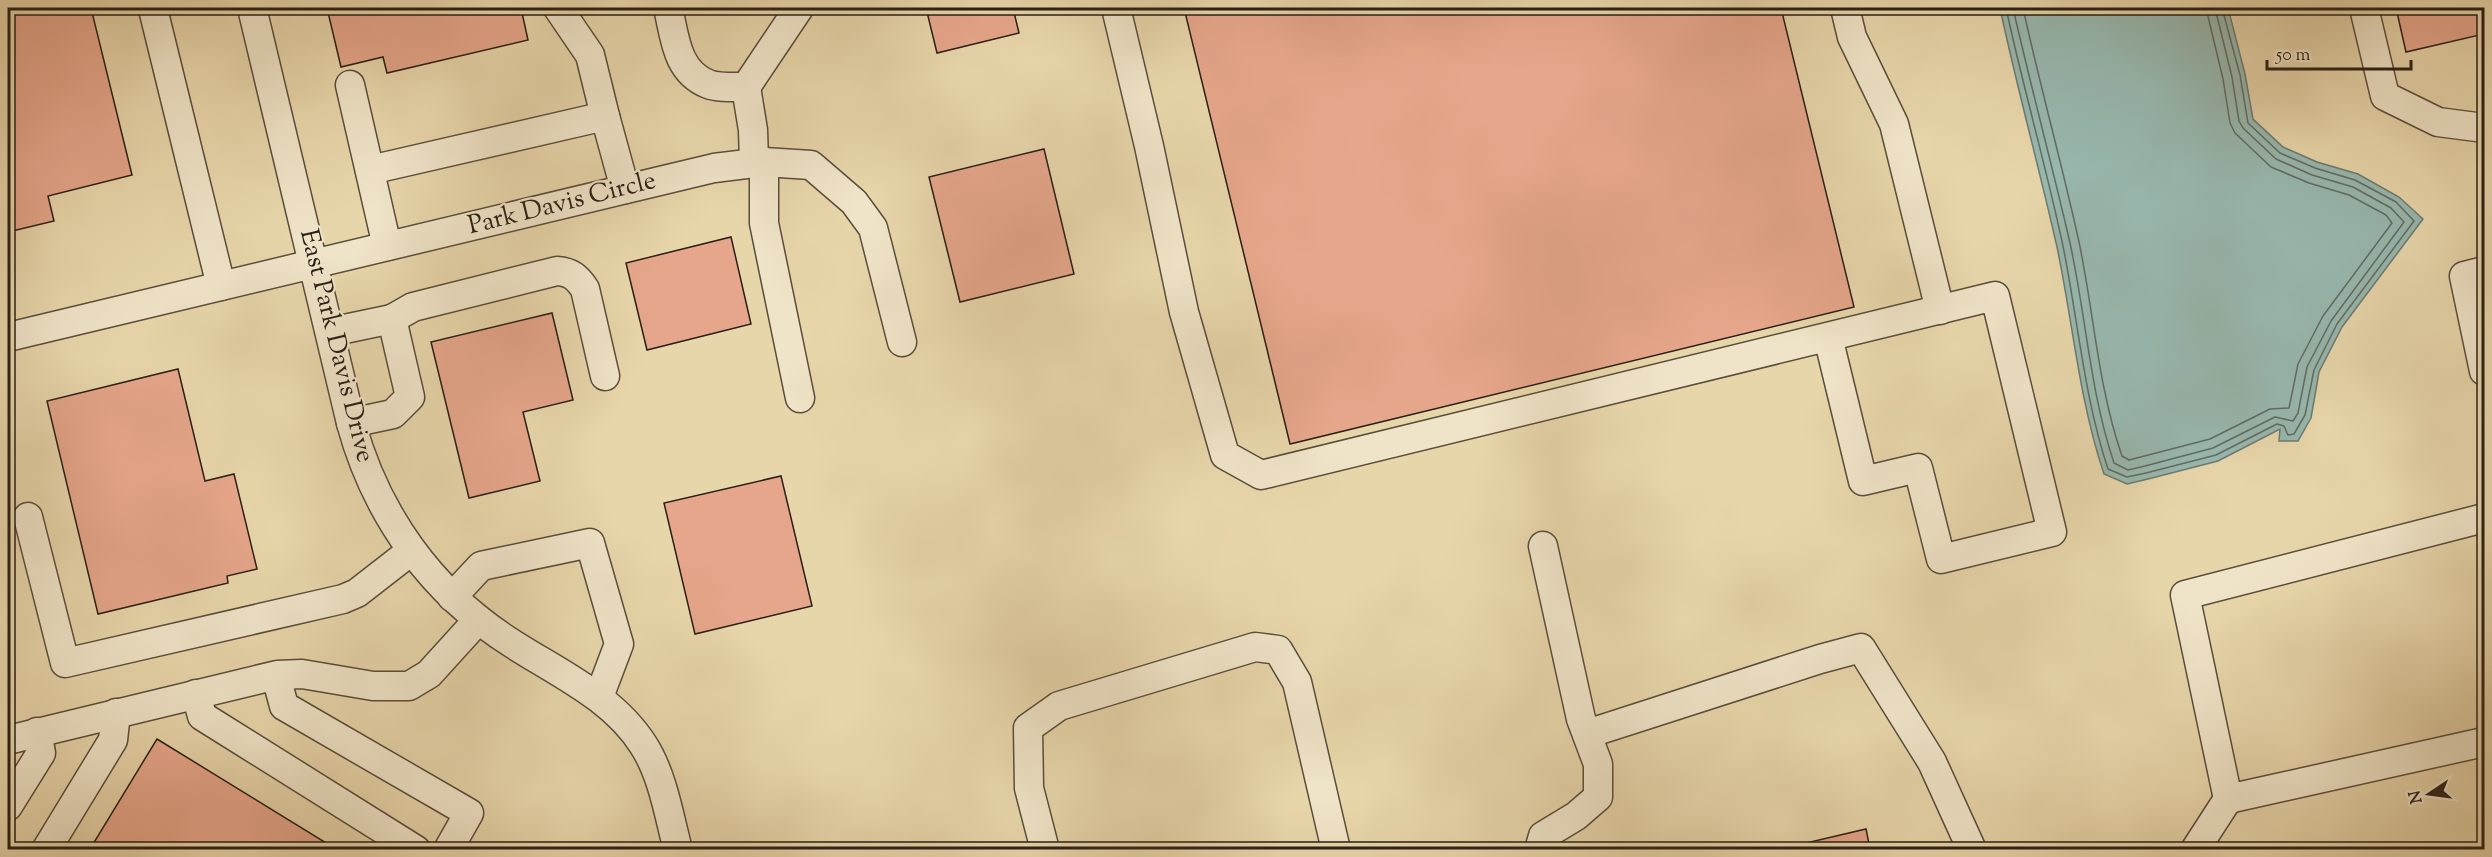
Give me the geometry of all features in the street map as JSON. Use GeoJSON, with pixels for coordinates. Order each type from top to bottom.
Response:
{"type":"FeatureCollection","features":[{"type":"Feature","properties":{"kind":"street","name":"East Park Davis Drive"},"geometry":{"type":"LineString","coordinates":[[252,8],[351,423],[371,482],[411,551],[452,597],[478,620],[599,697],[626,722],[645,748],[664,794],[678,849]]}},
{"type":"Feature","properties":{"kind":"street"},"geometry":{"type":"LineString","coordinates":[[558,8],[591,55],[625,189]]}},
{"type":"Feature","properties":{"kind":"street"},"geometry":{"type":"LineString","coordinates":[[668,8],[680,58],[690,74],[709,85],[746,87]]}},
{"type":"Feature","properties":{"kind":"street"},"geometry":{"type":"LineString","coordinates":[[799,8],[746,87],[759,162],[764,223],[800,398]]}},
{"type":"Feature","properties":{"kind":"street"},"geometry":{"type":"LineString","coordinates":[[1116,8],[1149,146],[1184,312],[1225,455],[1261,475],[1995,296],[2052,532],[1941,559],[1918,468],[1863,481],[1828,337]]}},
{"type":"Feature","properties":{"kind":"street"},"geometry":{"type":"LineString","coordinates":[[1845,8],[1852,37],[1894,124],[1940,310]]}},
{"type":"Feature","properties":{"kind":"street"},"geometry":{"type":"LineString","coordinates":[[2364,8],[2385,96],[2438,122],[2484,128]]}},
{"type":"Feature","properties":{"kind":"street"},"geometry":{"type":"LineString","coordinates":[[153,9],[221,286]]}},
{"type":"Feature","properties":{"kind":"street"},"geometry":{"type":"LineString","coordinates":[[350,85],[387,246]]}},
{"type":"Feature","properties":{"kind":"street"},"geometry":{"type":"LineString","coordinates":[[370,170],[605,116]]}},
{"type":"Feature","properties":{"kind":"street","name":"Park Davis Circle"},"geometry":{"type":"LineString","coordinates":[[8,337],[714,168],[759,162],[811,165],[854,202],[873,228],[902,342]]}},
{"type":"Feature","properties":{"kind":"street"},"geometry":{"type":"LineString","coordinates":[[330,332],[392,319],[413,307],[557,271],[568,272],[578,279],[585,289],[605,376]]}},
{"type":"Feature","properties":{"kind":"street"},"geometry":{"type":"LineString","coordinates":[[2484,271],[2464,276],[2484,371]]}},
{"type":"Feature","properties":{"kind":"street"},"geometry":{"type":"LineString","coordinates":[[351,423],[393,414],[410,397],[392,319]]}},
{"type":"Feature","properties":{"kind":"street"},"geometry":{"type":"LineString","coordinates":[[28,517],[65,663],[352,597],[411,551]]}},
{"type":"Feature","properties":{"kind":"street"},"geometry":{"type":"LineString","coordinates":[[2228,799],[2185,595],[2484,518]]}},
{"type":"Feature","properties":{"kind":"street"},"geometry":{"type":"LineString","coordinates":[[452,597],[481,566],[590,543],[619,644],[599,697]]}},
{"type":"Feature","properties":{"kind":"street"},"geometry":{"type":"LineString","coordinates":[[1539,849],[1543,836],[1576,816],[1598,797],[1599,764],[1581,719],[1543,546]]}},
{"type":"Feature","properties":{"kind":"street"},"geometry":{"type":"LineString","coordinates":[[8,740],[276,676],[302,674],[373,686],[409,686],[429,675],[478,620]]}},
{"type":"Feature","properties":{"kind":"street"},"geometry":{"type":"LineString","coordinates":[[1044,849],[1029,788],[1028,728],[1059,706],[1255,647],[1278,650],[1297,682],[1336,849]]}},
{"type":"Feature","properties":{"kind":"street"},"geometry":{"type":"LineString","coordinates":[[1587,734],[1860,648],[1932,762],[1972,849]]}},
{"type":"Feature","properties":{"kind":"street"},"geometry":{"type":"LineString","coordinates":[[276,676],[284,706],[469,813],[448,849]]}},
{"type":"Feature","properties":{"kind":"street"},"geometry":{"type":"LineString","coordinates":[[196,694],[202,716],[416,849]]}},
{"type":"Feature","properties":{"kind":"street"},"geometry":{"type":"LineString","coordinates":[[46,849],[113,740],[116,713]]}},
{"type":"Feature","properties":{"kind":"street"},"geometry":{"type":"LineString","coordinates":[[8,806],[40,753],[37,732]]}},
{"type":"Feature","properties":{"kind":"street"},"geometry":{"type":"LineString","coordinates":[[2195,849],[2228,799],[2484,742]]}},
{"type":"Feature","properties":{"kind":"water"},"geometry":{"type":"Polygon","coordinates":[[[2000,8],[2228,8],[2245,74],[2253,119],[2283,147],[2317,162],[2358,174],[2399,197],[2423,219],[2342,327],[2319,372],[2311,418],[2298,441],[2279,441],[2280,429],[2218,461],[2148,479],[2127,484],[2104,474],[2082,390],[2057,247],[2000,8]]]}},
{"type":"Feature","properties":{"kind":"building"},"geometry":{"type":"Polygon","coordinates":[[[8,8],[91,8],[132,175],[48,196],[54,221],[8,232],[8,8]]]}},
{"type":"Feature","properties":{"kind":"building"},"geometry":{"type":"Polygon","coordinates":[[[327,8],[521,8],[528,40],[387,73],[383,57],[341,67],[327,8]]]}},
{"type":"Feature","properties":{"kind":"building"},"geometry":{"type":"Polygon","coordinates":[[[926,8],[1013,8],[1019,33],[937,53],[926,8]]]}},
{"type":"Feature","properties":{"kind":"building"},"geometry":{"type":"Polygon","coordinates":[[[1184,8],[1781,8],[1854,307],[1290,444],[1184,8]]]}},
{"type":"Feature","properties":{"kind":"building"},"geometry":{"type":"Polygon","coordinates":[[[2396,8],[2484,8],[2484,34],[2406,52],[2396,8]]]}},
{"type":"Feature","properties":{"kind":"building"},"geometry":{"type":"Polygon","coordinates":[[[1044,149],[1074,274],[960,302],[929,177],[1044,149]]]}},
{"type":"Feature","properties":{"kind":"building"},"geometry":{"type":"Polygon","coordinates":[[[731,237],[751,324],[647,350],[626,263],[731,237]]]}},
{"type":"Feature","properties":{"kind":"building"},"geometry":{"type":"Polygon","coordinates":[[[552,313],[573,400],[523,412],[540,481],[469,498],[431,342],[552,313]]]}},
{"type":"Feature","properties":{"kind":"building"},"geometry":{"type":"Polygon","coordinates":[[[178,369],[205,481],[234,474],[257,569],[227,576],[228,583],[98,614],[47,401],[178,369]]]}},
{"type":"Feature","properties":{"kind":"building"},"geometry":{"type":"Polygon","coordinates":[[[781,476],[812,606],[695,634],[664,503],[781,476]]]}},
{"type":"Feature","properties":{"kind":"building"},"geometry":{"type":"Polygon","coordinates":[[[157,739],[336,849],[90,849],[157,739]]]}},
{"type":"Feature","properties":{"kind":"building"},"geometry":{"type":"Polygon","coordinates":[[[1866,829],[1870,849],[1807,849],[1806,843],[1866,829]]]}}]}
